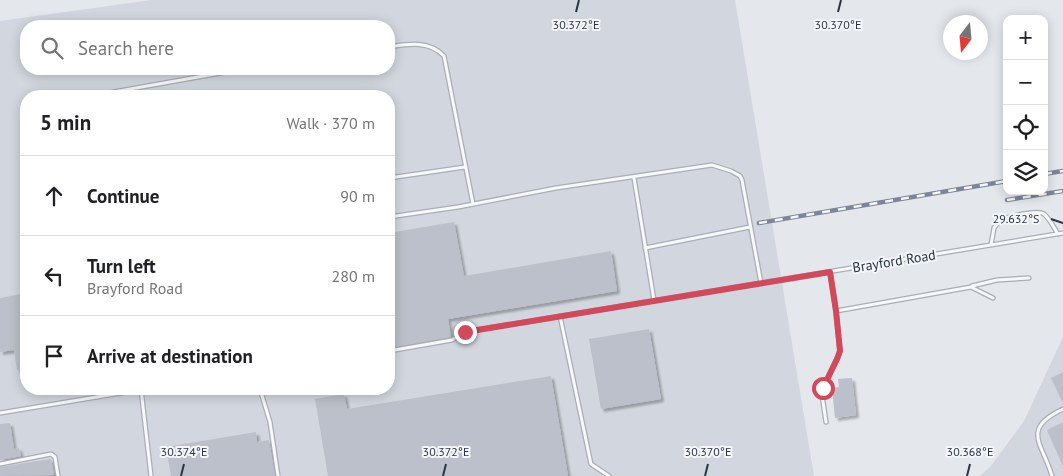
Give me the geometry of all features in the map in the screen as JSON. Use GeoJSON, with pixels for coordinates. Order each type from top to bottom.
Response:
{"type":"FeatureCollection","features":[{"type":"Feature","properties":{"kind":"lane"},"geometry":{"type":"LineString","coordinates":[[395,47],[418,44],[436,50],[444,56],[473,204]]}},
{"type":"Feature","properties":{"kind":"lane"},"geometry":{"type":"LineString","coordinates":[[124,90],[209,75]]}},
{"type":"Feature","properties":{"kind":"lane"},"geometry":{"type":"LineString","coordinates":[[395,216],[473,204],[556,188],[712,165],[726,168],[740,176],[742,180],[761,283]]}},
{"type":"Feature","properties":{"kind":"lane"},"geometry":{"type":"LineString","coordinates":[[395,177],[465,166]]}},
{"type":"Feature","properties":{"kind":"lane"},"geometry":{"type":"LineString","coordinates":[[634,178],[654,300]]}},
{"type":"Feature","properties":{"kind":"lane"},"geometry":{"type":"LineString","coordinates":[[991,245],[994,228],[1000,220],[1034,212],[1041,212],[1046,216],[1058,234]]}},
{"type":"Feature","properties":{"kind":"lane"},"geometry":{"type":"LineString","coordinates":[[645,248],[750,227]]}},
{"type":"Feature","properties":{"kind":"lane","name":"Brayford Road"},"geometry":{"type":"LineString","coordinates":[[395,350],[452,340],[465,332],[1063,233]]}},
{"type":"Feature","properties":{"kind":"lane"},"geometry":{"type":"LineString","coordinates":[[826,422],[822,395],[825,381],[840,351],[830,272]]}},
{"type":"Feature","properties":{"kind":"lane"},"geometry":{"type":"LineString","coordinates":[[836,311],[971,287],[986,282],[1010,278],[1029,278]]}},
{"type":"Feature","properties":{"kind":"lane"},"geometry":{"type":"LineString","coordinates":[[971,287],[992,298]]}},
{"type":"Feature","properties":{"kind":"lane"},"geometry":{"type":"LineString","coordinates":[[560,316],[591,464],[609,476]]}},
{"type":"Feature","properties":{"kind":"lane"},"geometry":{"type":"LineString","coordinates":[[0,413],[107,395]]}},
{"type":"Feature","properties":{"kind":"lane"},"geometry":{"type":"LineString","coordinates":[[144,395],[151,476]]}},
{"type":"Feature","properties":{"kind":"lane"},"geometry":{"type":"LineString","coordinates":[[262,395],[270,422],[278,476]]}},
{"type":"Feature","properties":{"kind":"lane"},"geometry":{"type":"LineString","coordinates":[[1052,476],[1040,447],[1038,429],[1043,421],[1063,410]]}},
{"type":"Feature","properties":{"kind":"lane"},"geometry":{"type":"LineString","coordinates":[[0,464],[50,454],[55,457],[58,476]]}},
{"type":"Feature","properties":{"kind":"shaded area"},"geometry":{"type":"Polygon","coordinates":[[[152,0],[735,0],[814,476],[0,476],[0,21],[152,0]]]}},
{"type":"Feature","properties":{"kind":"shaded area"},"geometry":{"type":"Polygon","coordinates":[[[1063,337],[1063,476],[980,476],[991,466],[1024,421],[1063,337]]]}},
{"type":"Feature","properties":{"kind":"building"},"geometry":{"type":"Polygon","coordinates":[[[454,222],[464,276],[611,251],[617,291],[448,319],[451,337],[395,347],[395,232],[454,222]]]}},
{"type":"Feature","properties":{"kind":"building"},"geometry":{"type":"Polygon","coordinates":[[[20,294],[20,369],[17,370],[14,350],[0,352],[0,298],[20,294]]]}},
{"type":"Feature","properties":{"kind":"building"},"geometry":{"type":"Polygon","coordinates":[[[649,329],[661,399],[601,409],[589,339],[649,329]]]}},
{"type":"Feature","properties":{"kind":"building"},"geometry":{"type":"Polygon","coordinates":[[[1063,372],[1063,403],[1051,378],[1063,372]]]}},
{"type":"Feature","properties":{"kind":"building"},"geometry":{"type":"Polygon","coordinates":[[[551,376],[568,476],[328,476],[315,399],[344,395],[347,409],[551,376]]]}},
{"type":"Feature","properties":{"kind":"building"},"geometry":{"type":"Polygon","coordinates":[[[852,378],[856,415],[835,418],[832,388],[839,387],[838,379],[852,378]]]}},
{"type":"Feature","properties":{"kind":"building"},"geometry":{"type":"Polygon","coordinates":[[[1063,422],[1063,466],[1047,430],[1063,422]]]}},
{"type":"Feature","properties":{"kind":"building"},"geometry":{"type":"Polygon","coordinates":[[[10,423],[14,449],[19,448],[21,456],[0,460],[0,424],[10,423]]]}},
{"type":"Feature","properties":{"kind":"building"},"geometry":{"type":"Polygon","coordinates":[[[256,432],[257,442],[269,440],[275,476],[171,476],[166,447],[256,432]]]}},
{"type":"Feature","properties":{"kind":"building"},"geometry":{"type":"Polygon","coordinates":[[[51,459],[54,475],[0,476],[0,467],[51,459]]]}},
{"type":"Feature","properties":{"kind":"railway"},"geometry":{"type":"LineString","coordinates":[[1048,173],[1063,171]]}},
{"type":"Feature","properties":{"kind":"railway"},"geometry":{"type":"LineString","coordinates":[[759,223],[1003,182]]}},
{"type":"Feature","properties":{"kind":"railway"},"geometry":{"type":"LineString","coordinates":[[1007,200],[1063,191]]}},
{"type":"Feature","properties":{"kind":"route"},"geometry":{"type":"LineString","coordinates":[[465,332],[830,272],[840,351],[823,388]]}}]}
